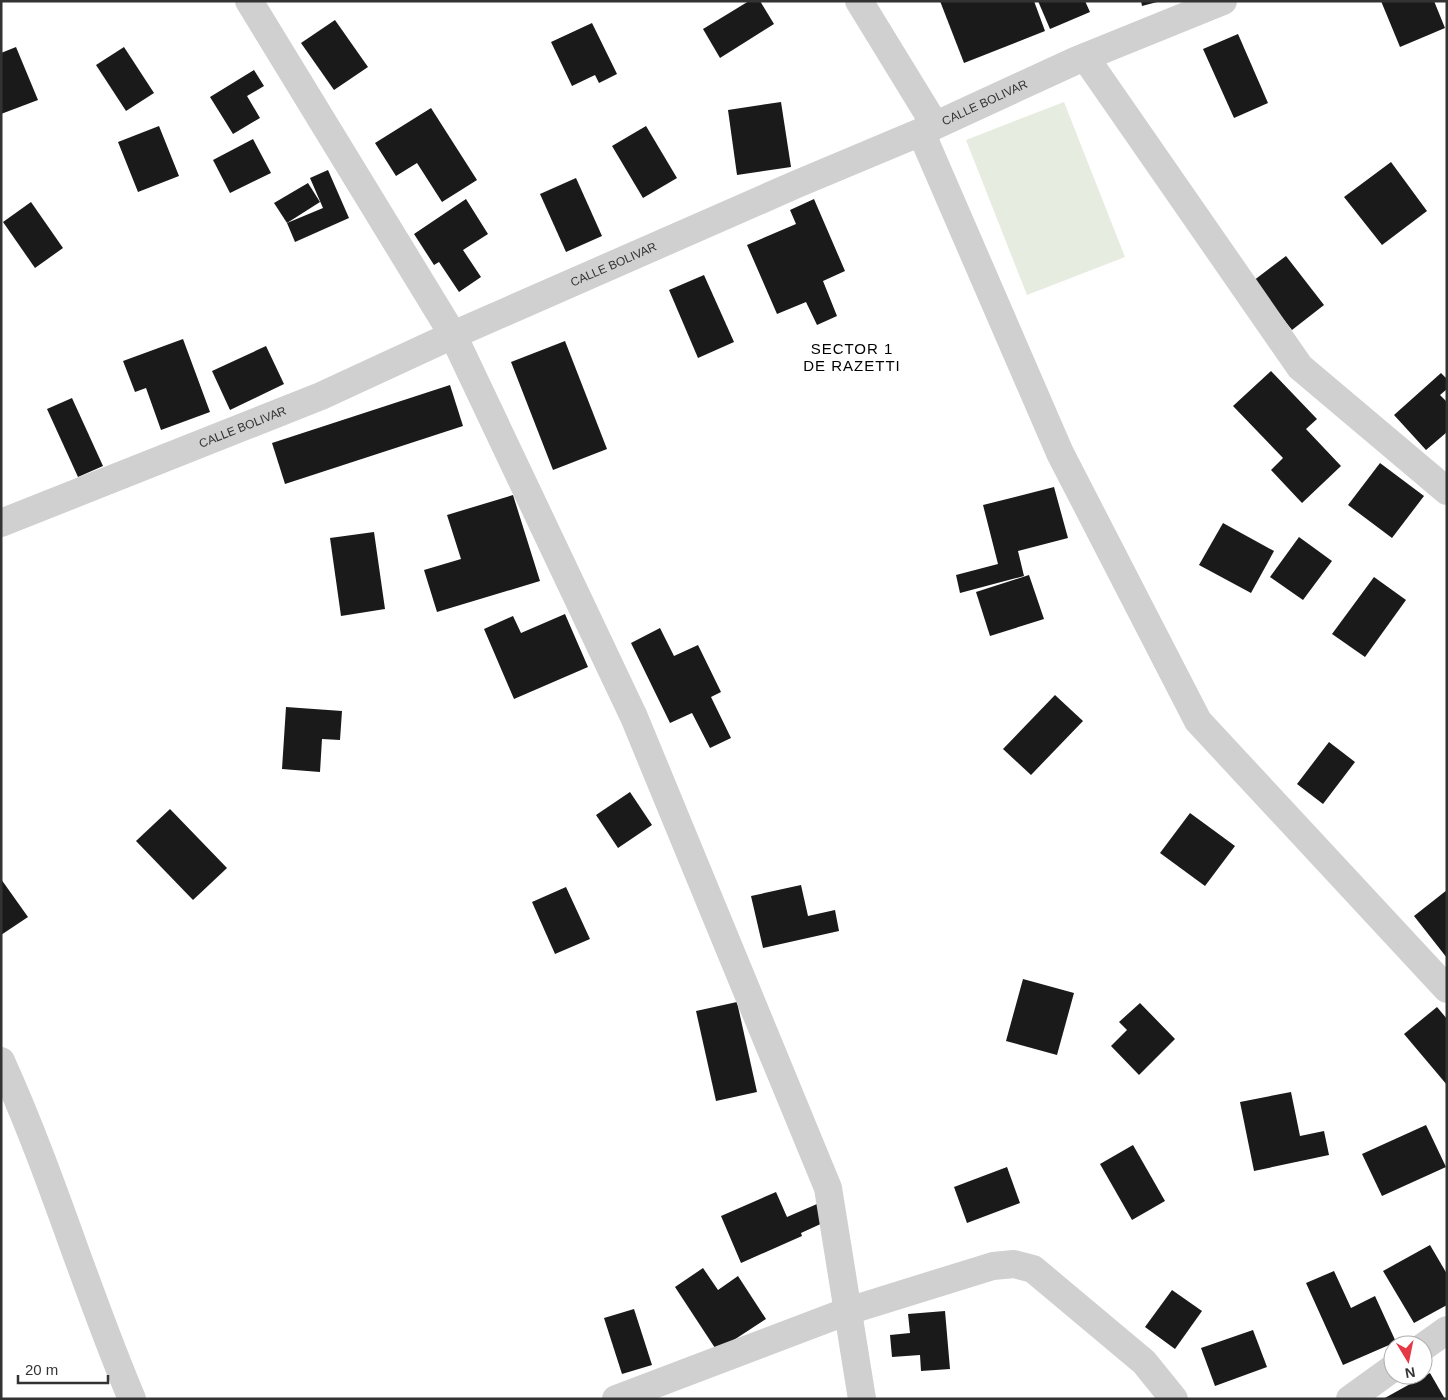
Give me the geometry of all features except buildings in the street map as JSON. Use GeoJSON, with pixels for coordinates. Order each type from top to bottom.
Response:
{"type":"FeatureCollection","features":[{"type":"Feature","properties":{"kind":"street"},"geometry":{"type":"LineString","coordinates":[[859,1],[928,128],[1060,453],[1198,721],[1447,989]]}},
{"type":"Feature","properties":{"kind":"street","name":"CALLE BOLIVAR"},"geometry":{"type":"LineString","coordinates":[[1,523],[322,396],[453,335],[928,128],[1085,57],[1223,1]]}},
{"type":"Feature","properties":{"kind":"street"},"geometry":{"type":"LineString","coordinates":[[258,4],[453,335],[634,717],[828,1188],[862,1399]]}},
{"type":"Feature","properties":{"kind":"street"},"geometry":{"type":"LineString","coordinates":[[1085,57],[1300,367],[1447,491]]}},
{"type":"Feature","properties":{"kind":"street"},"geometry":{"type":"LineString","coordinates":[[1,1061],[22,1106],[109,1344],[132,1399]]}},
{"type":"Feature","properties":{"kind":"street"},"geometry":{"type":"LineString","coordinates":[[616,1399],[848,1311],[994,1266],[1014,1264],[1033,1269],[1144,1362],[1174,1399]]}},
{"type":"Feature","properties":{"kind":"street"},"geometry":{"type":"LineString","coordinates":[[1433,1340],[1447,1330]]}},
{"type":"Feature","properties":{"kind":"street"},"geometry":{"type":"LineString","coordinates":[[1350,1399],[1383,1375]]}},
{"type":"Feature","properties":{"kind":"shaded area"},"geometry":{"type":"Polygon","coordinates":[[[1064,102],[1125,257],[1027,295],[966,140],[1064,102]]]}},
{"type":"Feature","properties":{"kind":"district","name":"SECTOR 1 DE RAZETTI"},"geometry":{"type":"Point","coordinates":[852,356]}}]}
